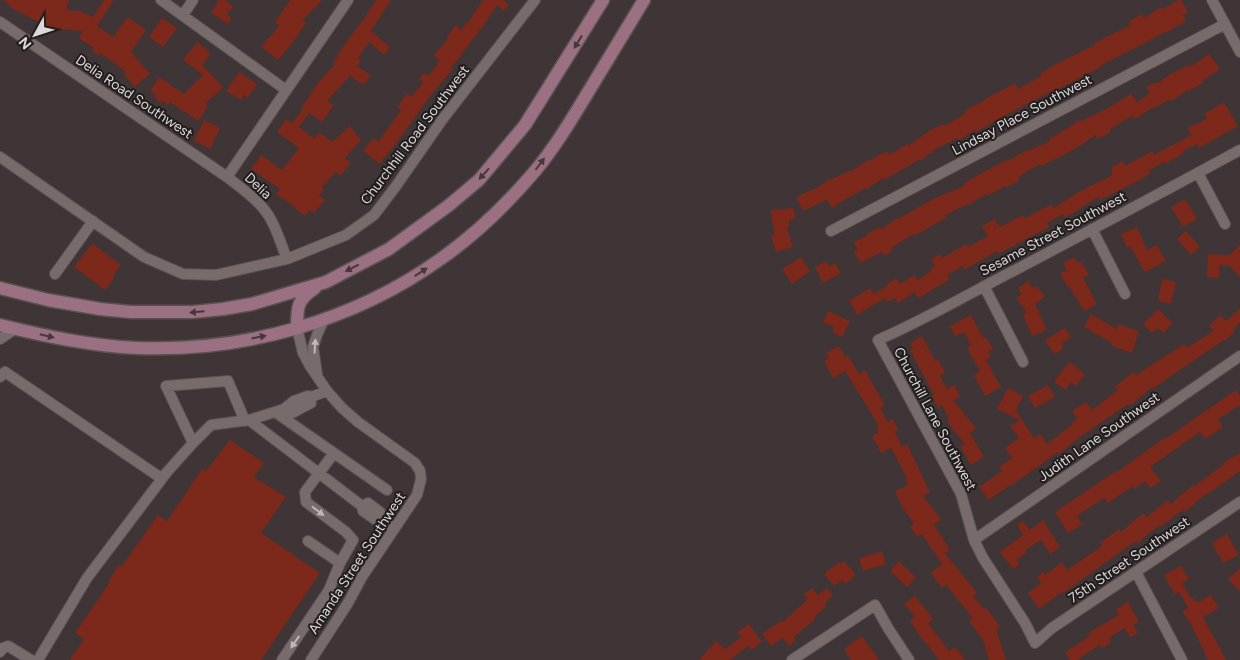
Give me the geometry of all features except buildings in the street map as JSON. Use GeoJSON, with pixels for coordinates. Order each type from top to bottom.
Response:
{"type":"FeatureCollection","features":[{"type":"Feature","properties":{"kind":"main road"},"geometry":{"type":"LineString","coordinates":[[297,328],[297,309],[308,293],[389,249],[448,206],[479,180],[525,125],[603,0]]}},
{"type":"Feature","properties":{"kind":"main road"},"geometry":{"type":"LineString","coordinates":[[0,325],[59,339],[96,345],[137,348],[200,346],[234,342],[280,333],[324,319],[379,296],[442,258],[492,218],[536,170],[576,113],[644,0]]}},
{"type":"Feature","properties":{"kind":"main road"},"geometry":{"type":"LineString","coordinates":[[0,288],[48,300],[100,309],[131,312],[193,312],[252,304],[326,282]]}},
{"type":"Feature","properties":{"kind":"street"},"geometry":{"type":"LineString","coordinates":[[161,0],[286,90]]}},
{"type":"Feature","properties":{"kind":"street"},"geometry":{"type":"LineString","coordinates":[[183,15],[193,0]]}},
{"type":"Feature","properties":{"kind":"street","name":"Delia"},"geometry":{"type":"LineString","coordinates":[[287,259],[264,209],[252,196],[227,177],[348,0]]}},
{"type":"Feature","properties":{"kind":"street","name":"Churchhill Road Southwest"},"geometry":{"type":"LineString","coordinates":[[0,157],[144,257],[183,274],[216,275],[287,259],[346,235],[374,215],[442,120],[535,0]]}},
{"type":"Feature","properties":{"kind":"street"},"geometry":{"type":"LineString","coordinates":[[1212,0],[1240,52]]}},
{"type":"Feature","properties":{"kind":"street","name":"Delia Road Southwest"},"geometry":{"type":"LineString","coordinates":[[0,22],[227,177]]}},
{"type":"Feature","properties":{"kind":"street","name":"Lindsay Place Southwest"},"geometry":{"type":"LineString","coordinates":[[831,230],[1225,24]]}},
{"type":"Feature","properties":{"kind":"street","name":"Sesame Street Southwest"},"geometry":{"type":"LineString","coordinates":[[878,340],[1240,150]]}},
{"type":"Feature","properties":{"kind":"street"},"geometry":{"type":"LineString","coordinates":[[1198,173],[1225,224]]}},
{"type":"Feature","properties":{"kind":"street"},"geometry":{"type":"LineString","coordinates":[[55,274],[93,222]]}},
{"type":"Feature","properties":{"kind":"street"},"geometry":{"type":"LineString","coordinates":[[1092,229],[1125,294]]}},
{"type":"Feature","properties":{"kind":"street"},"geometry":{"type":"LineString","coordinates":[[984,286],[1023,362]]}},
{"type":"Feature","properties":{"kind":"street","name":"Amanda Street Southwest"},"geometry":{"type":"LineString","coordinates":[[317,375],[313,347],[324,319]]}},
{"type":"Feature","properties":{"kind":"street","name":"Amanda Street Southwest"},"geometry":{"type":"LineString","coordinates":[[297,328],[303,353],[327,390],[342,408],[358,422],[416,463],[421,479],[417,495],[362,577],[348,603],[311,660]]}},
{"type":"Feature","properties":{"kind":"street"},"geometry":{"type":"LineString","coordinates":[[0,339],[15,329]]}},
{"type":"Feature","properties":{"kind":"street","name":"Churchill Lane Southwest"},"geometry":{"type":"LineString","coordinates":[[878,340],[961,494],[974,540],[983,558],[1036,643]]}},
{"type":"Feature","properties":{"kind":"street","name":"Judith Lane Southwest"},"geometry":{"type":"LineString","coordinates":[[974,540],[1240,356]]}},
{"type":"Feature","properties":{"kind":"street"},"geometry":{"type":"LineString","coordinates":[[0,377],[5,372],[161,478]]}},
{"type":"Feature","properties":{"kind":"street"},"geometry":{"type":"LineString","coordinates":[[193,443],[166,386],[228,381],[247,420],[362,506],[368,503],[380,512],[382,520],[394,528]]}},
{"type":"Feature","properties":{"kind":"street"},"geometry":{"type":"LineString","coordinates":[[38,660],[87,578],[161,478],[211,425],[247,420],[284,411],[294,401],[308,396],[311,397],[327,390]]}},
{"type":"Feature","properties":{"kind":"street"},"geometry":{"type":"LineString","coordinates":[[284,411],[334,453],[386,490]]}},
{"type":"Feature","properties":{"kind":"street"},"geometry":{"type":"LineString","coordinates":[[282,660],[329,590],[340,563],[353,540],[346,532],[306,502],[306,492],[334,453]]}},
{"type":"Feature","properties":{"kind":"street","name":"75th Street Southwest"},"geometry":{"type":"LineString","coordinates":[[1036,643],[1052,628],[1239,504]]}},
{"type":"Feature","properties":{"kind":"street"},"geometry":{"type":"LineString","coordinates":[[308,541],[340,563]]}},
{"type":"Feature","properties":{"kind":"street"},"geometry":{"type":"LineString","coordinates":[[1136,572],[1182,660]]}},
{"type":"Feature","properties":{"kind":"street"},"geometry":{"type":"LineString","coordinates":[[792,660],[875,605],[909,660]]}},
{"type":"Feature","properties":{"kind":"street"},"geometry":{"type":"LineString","coordinates":[[0,652],[8,646],[31,660]]}}]}
